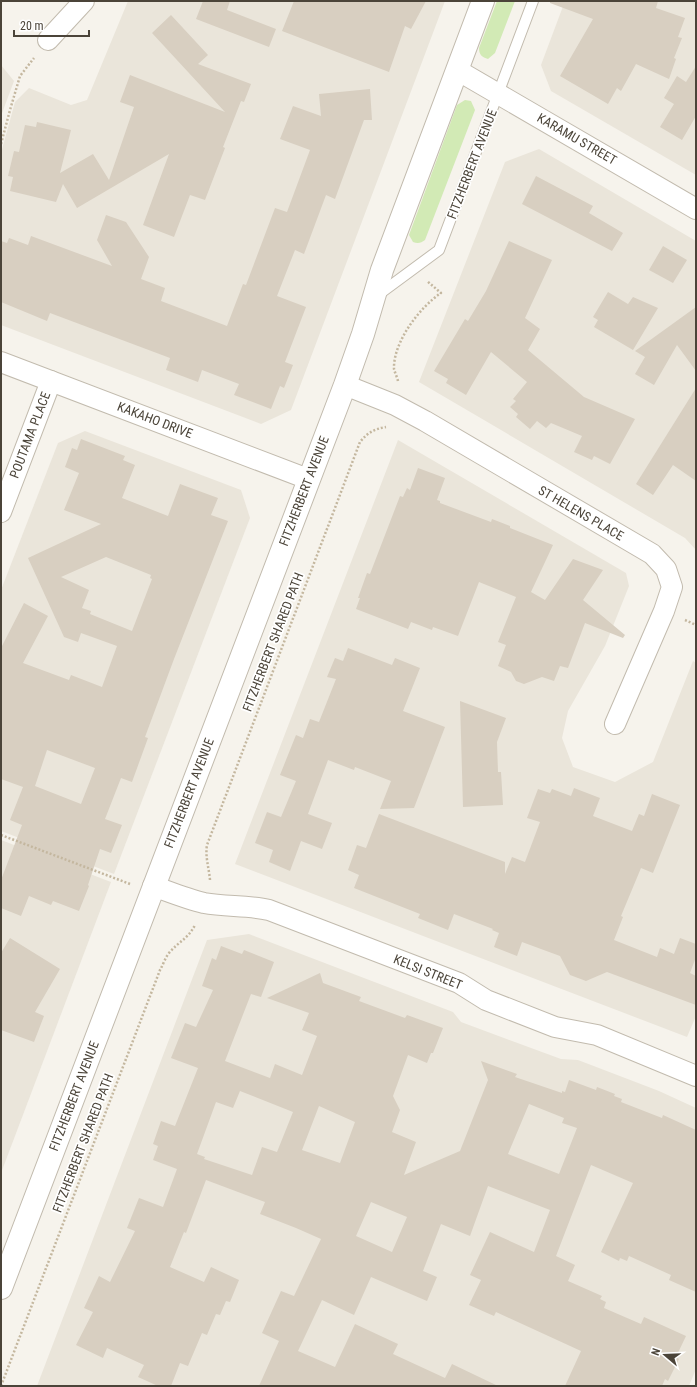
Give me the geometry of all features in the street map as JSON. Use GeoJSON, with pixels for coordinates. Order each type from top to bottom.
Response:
{"type":"FeatureCollection","features":[{"type":"Feature","properties":{"kind":"street"},"geometry":{"type":"LineString","coordinates":[[48,40],[84,1]]}},
{"type":"Feature","properties":{"kind":"street","name":"FITZHERBERT AVENUE"},"geometry":{"type":"LineString","coordinates":[[1,1288],[345,385],[389,251],[483,1]]}},
{"type":"Feature","properties":{"kind":"street","name":"KARAMU STREET"},"geometry":{"type":"LineString","coordinates":[[457,70],[696,209]]}},
{"type":"Feature","properties":{"kind":"street","name":"KAKAHO DRIVE"},"geometry":{"type":"LineString","coordinates":[[1,362],[308,479]]}},
{"type":"Feature","properties":{"kind":"street","name":"POUTAMA PLACE"},"geometry":{"type":"LineString","coordinates":[[1,512],[51,381]]}},
{"type":"Feature","properties":{"kind":"street","name":"ST HELENS PLACE"},"geometry":{"type":"LineString","coordinates":[[345,385],[395,405],[425,421],[652,554],[666,569],[672,587],[615,724]]}},
{"type":"Feature","properties":{"kind":"street","name":"KELSI STREET"},"geometry":{"type":"LineString","coordinates":[[152,889],[202,902],[219,905],[256,907],[269,910],[459,982],[486,1000],[556,1027],[597,1035],[696,1076]]}},
{"type":"Feature","properties":{"kind":"lane","name":"FITZHERBERT AVENUE"},"geometry":{"type":"LineString","coordinates":[[373,298],[439,250],[533,1]]}},
{"type":"Feature","properties":{"kind":"path"},"geometry":{"type":"LineString","coordinates":[[1,144],[20,76],[48,40]]}},
{"type":"Feature","properties":{"kind":"path"},"geometry":{"type":"LineString","coordinates":[[402,385],[398,381],[394,370],[395,357],[402,339],[413,320],[430,300],[441,293],[429,284]]}},
{"type":"Feature","properties":{"kind":"path","name":"FITZHERBERT SHARED PATH"},"geometry":{"type":"LineString","coordinates":[[209,884],[209,866],[205,856],[206,846],[360,442],[368,432],[386,427],[388,423]]}},
{"type":"Feature","properties":{"kind":"path"},"geometry":{"type":"LineString","coordinates":[[1,835],[152,889]]}},
{"type":"Feature","properties":{"kind":"path","name":"FITZHERBERT SHARED PATH"},"geometry":{"type":"LineString","coordinates":[[1,1386],[160,970],[168,954],[175,946],[187,938],[196,922]]}},
{"type":"Feature","properties":{"kind":"shaded area"},"geometry":{"type":"Polygon","coordinates":[[[128,1],[445,1],[291,410],[261,424],[1,325],[1,153],[15,102],[29,88],[71,105],[87,100],[128,1]]]}},
{"type":"Feature","properties":{"kind":"shaded area"},"geometry":{"type":"Polygon","coordinates":[[[565,1],[696,1],[696,175],[551,91],[541,65],[565,1]]]}},
{"type":"Feature","properties":{"kind":"shaded area"},"geometry":{"type":"Polygon","coordinates":[[[1,65],[14,81],[1,116],[1,65]]]}},
{"type":"Feature","properties":{"kind":"shaded area"},"geometry":{"type":"Polygon","coordinates":[[[539,149],[696,241],[696,550],[685,538],[419,382],[505,162],[539,149]]]}},
{"type":"Feature","properties":{"kind":"shaded area"},"geometry":{"type":"Polygon","coordinates":[[[85,431],[241,490],[250,518],[114,874],[1,831],[1,590],[58,443],[85,431]]]}},
{"type":"Feature","properties":{"kind":"shaded area"},"geometry":{"type":"Polygon","coordinates":[[[398,440],[626,573],[629,586],[605,646],[568,711],[562,738],[573,767],[615,782],[653,762],[693,661],[696,663],[696,1016],[687,1037],[235,864],[398,440]]]}},
{"type":"Feature","properties":{"kind":"shaded area"},"geometry":{"type":"Polygon","coordinates":[[[1,840],[111,882],[1,1173],[1,840]]]}},
{"type":"Feature","properties":{"kind":"shaded area"},"geometry":{"type":"Polygon","coordinates":[[[249,934],[453,1012],[461,1022],[561,1059],[578,1060],[659,1091],[696,1108],[696,1369],[689,1386],[37,1386],[207,940],[249,934]]]}},
{"type":"Feature","properties":{"kind":"green space"},"geometry":{"type":"Polygon","coordinates":[[[497,1],[515,1],[495,53],[488,59],[481,55],[479,48],[497,1]]]}},
{"type":"Feature","properties":{"kind":"green space"},"geometry":{"type":"Polygon","coordinates":[[[465,100],[471,101],[475,110],[425,240],[419,243],[413,242],[409,235],[457,105],[465,100]]]}},
{"type":"Feature","properties":{"kind":"building"},"geometry":{"type":"Polygon","coordinates":[[[203,1],[230,1],[227,10],[276,29],[269,47],[196,19],[203,1]]]}},
{"type":"Feature","properties":{"kind":"building"},"geometry":{"type":"Polygon","coordinates":[[[294,1],[426,1],[411,29],[405,26],[389,72],[282,31],[294,1]]]}},
{"type":"Feature","properties":{"kind":"building"},"geometry":{"type":"Polygon","coordinates":[[[550,1],[658,1],[656,8],[685,18],[678,37],[682,38],[674,58],[676,59],[669,79],[636,64],[621,91],[617,88],[608,104],[560,76],[593,19],[550,3],[550,1]]]}},
{"type":"Feature","properties":{"kind":"building"},"geometry":{"type":"Polygon","coordinates":[[[171,15],[208,55],[198,64],[251,84],[244,102],[241,101],[205,200],[190,195],[174,237],[143,225],[169,154],[77,208],[63,184],[56,202],[10,191],[13,177],[8,176],[14,151],[19,152],[25,125],[36,127],[37,122],[71,130],[60,173],[93,154],[109,180],[134,107],[120,102],[130,75],[225,112],[152,33],[171,15]]]}},
{"type":"Feature","properties":{"kind":"building"},"geometry":{"type":"Polygon","coordinates":[[[696,66],[696,116],[682,140],[660,127],[674,104],[664,98],[677,76],[686,82],[696,66]]]}},
{"type":"Feature","properties":{"kind":"building"},"geometry":{"type":"Polygon","coordinates":[[[370,89],[372,120],[364,120],[335,199],[326,195],[304,254],[295,250],[277,296],[306,307],[285,362],[293,365],[284,388],[280,386],[271,409],[234,395],[239,384],[202,370],[198,382],[166,370],[170,358],[50,313],[47,321],[1,302],[1,241],[7,243],[9,238],[28,245],[31,236],[112,266],[97,240],[106,215],[126,222],[149,257],[141,279],[165,288],[161,301],[227,326],[243,284],[246,285],[275,208],[287,212],[310,150],[280,139],[293,106],[321,116],[319,94],[370,89]]]}},
{"type":"Feature","properties":{"kind":"building"},"geometry":{"type":"Polygon","coordinates":[[[536,176],[593,206],[589,213],[623,233],[612,251],[522,204],[536,176]]]}},
{"type":"Feature","properties":{"kind":"building"},"geometry":{"type":"Polygon","coordinates":[[[509,241],[552,260],[525,318],[540,329],[528,350],[584,397],[635,419],[610,464],[594,456],[592,460],[574,452],[582,436],[551,423],[546,428],[537,421],[530,429],[516,417],[518,414],[510,407],[516,401],[513,399],[527,382],[491,352],[466,395],[446,383],[448,379],[434,371],[465,319],[468,321],[486,291],[509,241]]]}},
{"type":"Feature","properties":{"kind":"building"},"geometry":{"type":"Polygon","coordinates":[[[663,246],[687,260],[673,283],[649,270],[663,246]]]}},
{"type":"Feature","properties":{"kind":"building"},"geometry":{"type":"Polygon","coordinates":[[[608,292],[628,304],[633,297],[658,308],[633,350],[594,327],[598,320],[593,317],[608,292]]]}},
{"type":"Feature","properties":{"kind":"building"},"geometry":{"type":"Polygon","coordinates":[[[696,307],[696,371],[677,345],[654,385],[635,374],[645,357],[635,351],[696,307]]]}},
{"type":"Feature","properties":{"kind":"building"},"geometry":{"type":"Polygon","coordinates":[[[696,388],[696,481],[673,465],[653,495],[636,484],[696,388]]]}},
{"type":"Feature","properties":{"kind":"building"},"geometry":{"type":"Polygon","coordinates":[[[81,439],[125,456],[123,460],[135,465],[122,498],[168,516],[180,484],[218,498],[211,515],[228,521],[145,737],[148,738],[132,782],[121,778],[105,819],[122,825],[111,853],[100,849],[88,885],[89,886],[79,911],[53,901],[51,905],[29,896],[21,916],[1,908],[1,880],[22,825],[10,820],[23,787],[1,779],[1,648],[24,603],[48,616],[23,663],[69,680],[71,675],[102,687],[117,646],[81,633],[78,642],[64,637],[28,558],[101,524],[64,510],[79,473],[65,467],[72,448],[77,450],[81,439]],[[106,557],[61,577],[89,590],[82,608],[91,611],[90,614],[132,631],[152,579],[150,578],[151,575],[106,557]],[[47,750],[35,786],[81,804],[95,768],[47,750]]]}},
{"type":"Feature","properties":{"kind":"building"},"geometry":{"type":"Polygon","coordinates":[[[418,468],[445,478],[437,500],[440,501],[440,503],[491,522],[492,519],[510,526],[510,528],[553,545],[531,592],[545,600],[573,559],[603,570],[583,600],[625,635],[623,638],[585,623],[568,668],[560,666],[554,681],[542,677],[524,684],[516,681],[511,672],[498,666],[506,645],[498,642],[516,597],[479,582],[458,636],[433,627],[432,630],[411,622],[408,629],[356,609],[360,598],[358,598],[367,573],[370,574],[400,496],[403,497],[407,488],[410,490],[418,468]]]}},
{"type":"Feature","properties":{"kind":"building"},"geometry":{"type":"Polygon","coordinates":[[[348,648],[392,665],[395,658],[420,668],[403,711],[445,727],[414,808],[380,809],[391,781],[355,767],[354,770],[328,760],[308,814],[332,823],[322,849],[301,841],[290,871],[269,862],[273,850],[255,843],[267,812],[281,817],[296,781],[280,775],[296,735],[303,738],[310,719],[319,722],[336,679],[327,677],[335,658],[343,661],[348,648]]]}},
{"type":"Feature","properties":{"kind":"building"},"geometry":{"type":"Polygon","coordinates":[[[460,701],[506,718],[497,742],[498,772],[501,772],[503,805],[463,807],[460,701]]]}},
{"type":"Feature","properties":{"kind":"building"},"geometry":{"type":"Polygon","coordinates":[[[574,788],[600,798],[593,816],[632,831],[639,814],[644,816],[652,794],[680,805],[653,873],[641,868],[621,916],[623,917],[614,940],[657,957],[660,948],[674,954],[680,938],[696,944],[696,957],[690,973],[696,976],[696,1005],[607,972],[586,981],[570,975],[560,956],[522,942],[517,956],[494,947],[499,933],[492,930],[493,929],[454,914],[448,930],[418,918],[420,914],[354,888],[359,875],[348,870],[357,845],[366,848],[379,814],[505,862],[505,874],[512,857],[525,862],[540,822],[527,818],[538,789],[550,793],[552,789],[571,796],[574,788]]]}},
{"type":"Feature","properties":{"kind":"building"},"geometry":{"type":"Polygon","coordinates":[[[10,938],[60,969],[35,1012],[44,1016],[34,1042],[1,1030],[1,953],[10,938]]]}},
{"type":"Feature","properties":{"kind":"building"},"geometry":{"type":"Polygon","coordinates":[[[221,946],[242,954],[244,950],[274,962],[261,997],[251,994],[225,1061],[270,1078],[275,1064],[302,1075],[317,1036],[302,1030],[309,1013],[267,998],[320,973],[323,983],[361,997],[359,1001],[405,1018],[407,1015],[443,1028],[433,1053],[431,1053],[427,1063],[408,1055],[393,1096],[400,1110],[392,1132],[416,1142],[404,1175],[460,1151],[488,1080],[481,1061],[517,1074],[515,1077],[562,1093],[562,1091],[565,1092],[569,1080],[596,1090],[597,1087],[615,1094],[614,1096],[622,1099],[621,1102],[662,1118],[663,1115],[696,1130],[696,1292],[669,1280],[671,1275],[629,1256],[627,1261],[620,1258],[619,1261],[601,1252],[633,1183],[591,1165],[556,1256],[575,1265],[568,1281],[602,1296],[600,1299],[606,1302],[604,1308],[641,1324],[644,1317],[686,1336],[676,1357],[679,1359],[668,1381],[665,1379],[662,1386],[565,1386],[581,1351],[496,1312],[494,1316],[469,1305],[481,1280],[470,1275],[490,1232],[534,1252],[550,1210],[488,1186],[470,1236],[441,1224],[423,1271],[437,1277],[427,1301],[371,1277],[354,1315],[322,1300],[298,1351],[335,1367],[355,1324],[398,1344],[393,1354],[445,1378],[452,1364],[498,1386],[259,1386],[279,1341],[262,1333],[281,1291],[294,1296],[321,1239],[260,1214],[265,1202],[206,1180],[186,1233],[184,1232],[170,1267],[204,1282],[211,1267],[239,1280],[230,1302],[226,1301],[220,1315],[216,1314],[207,1335],[202,1333],[188,1366],[180,1363],[171,1386],[158,1386],[138,1377],[144,1365],[107,1348],[103,1358],[76,1345],[93,1312],[84,1308],[99,1276],[110,1282],[135,1231],[127,1228],[139,1198],[163,1207],[177,1169],[153,1160],[158,1146],[153,1144],[161,1121],[175,1126],[198,1068],[171,1058],[185,1023],[196,1027],[213,990],[202,986],[212,958],[216,960],[221,946]],[[240,1091],[233,1108],[216,1102],[197,1154],[205,1157],[204,1159],[252,1175],[262,1147],[277,1152],[293,1112],[240,1091]],[[529,1104],[508,1154],[559,1174],[577,1128],[562,1123],[564,1118],[529,1104]],[[319,1106],[302,1150],[340,1163],[355,1122],[319,1106]],[[371,1202],[356,1236],[392,1252],[407,1217],[371,1202]]]}}]}
